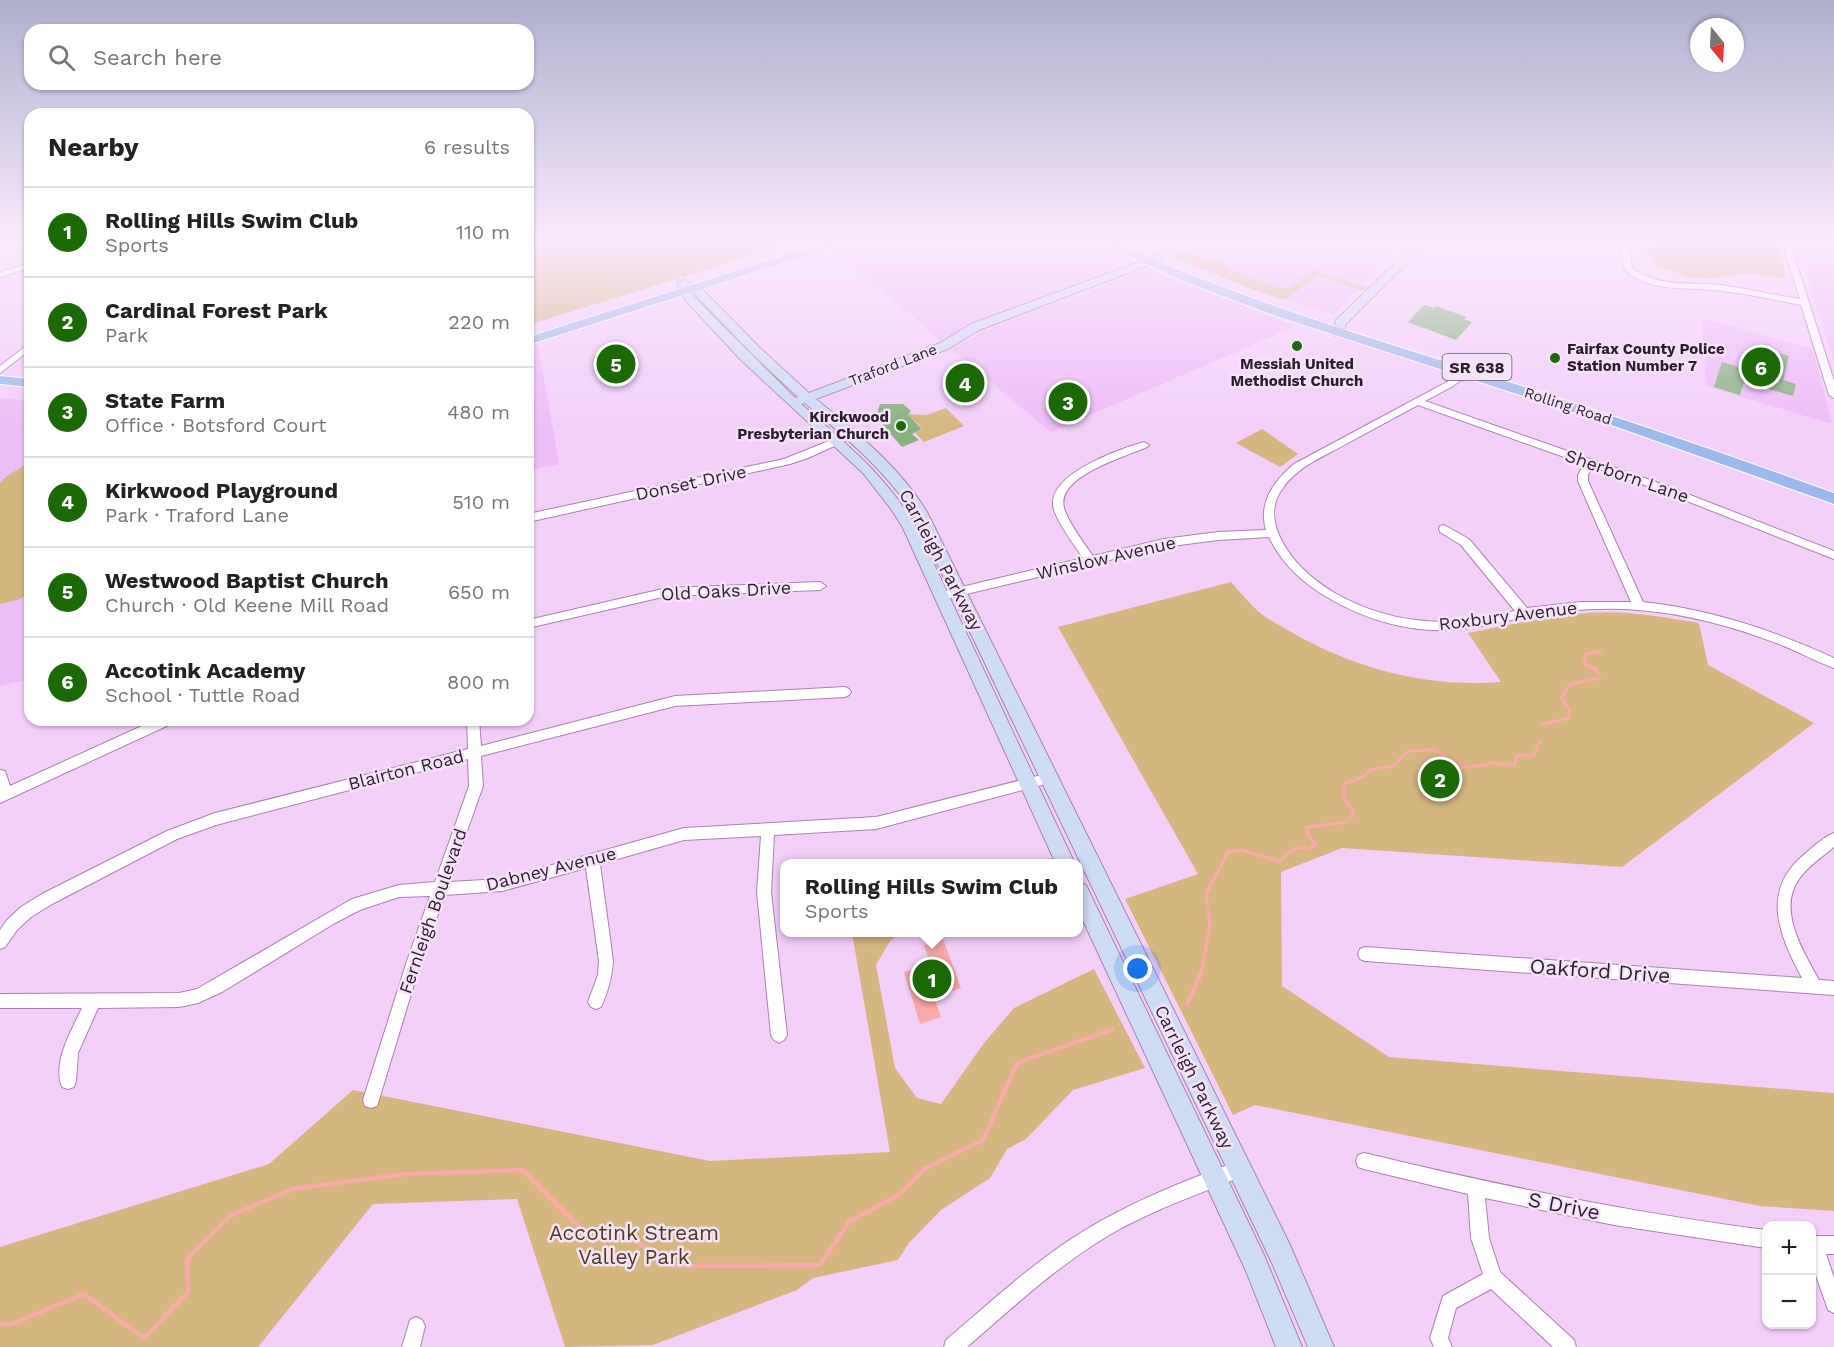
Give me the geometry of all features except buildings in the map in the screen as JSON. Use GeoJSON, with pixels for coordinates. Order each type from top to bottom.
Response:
{"type":"FeatureCollection","features":[{"type":"Feature","properties":{"kind":"main road"},"geometry":{"type":"LineString","coordinates":[[534,331],[633,303]]}},
{"type":"Feature","properties":{"kind":"main road"},"geometry":{"type":"LineString","coordinates":[[534,339],[641,303]]}},
{"type":"Feature","properties":{"kind":"main road","name":"Rolling Road"},"geometry":{"type":"LineString","coordinates":[[1251,303],[1689,435],[1834,488]]}},
{"type":"Feature","properties":{"kind":"main road","name":"Rolling Road"},"geometry":{"type":"LineString","coordinates":[[1470,369],[1834,499]]}},
{"type":"Feature","properties":{"kind":"main road"},"geometry":{"type":"LineString","coordinates":[[0,380],[24,382]]}},
{"type":"Feature","properties":{"kind":"main road"},"geometry":{"type":"LineString","coordinates":[[0,390],[24,392]]}},
{"type":"Feature","properties":{"kind":"street","name":"Carrleigh Parkway"},"geometry":{"type":"LineString","coordinates":[[701,303],[754,367],[800,400],[844,438],[879,459],[905,489],[926,524],[950,594],[1028,784],[1064,859]]}},
{"type":"Feature","properties":{"kind":"street","name":"Traford Lane"},"geometry":{"type":"LineString","coordinates":[[800,400],[944,346],[975,327],[1039,303]]}},
{"type":"Feature","properties":{"kind":"street"},"geometry":{"type":"LineString","coordinates":[[1340,328],[1364,303]]}},
{"type":"Feature","properties":{"kind":"street"},"geometry":{"type":"LineString","coordinates":[[1805,303],[1834,395]]}},
{"type":"Feature","properties":{"kind":"street"},"geometry":{"type":"LineString","coordinates":[[0,370],[24,351]]}},
{"type":"Feature","properties":{"kind":"street","name":"Roxbury Avenue"},"geometry":{"type":"LineString","coordinates":[[1470,369],[1450,384],[1298,466],[1282,479],[1274,491],[1269,506],[1273,533],[1287,558],[1309,579],[1339,599],[1374,614],[1411,624],[1446,626],[1584,606],[1639,606],[1695,615],[1751,630],[1834,663]]}},
{"type":"Feature","properties":{"kind":"street","name":"Sherborn Lane"},"geometry":{"type":"LineString","coordinates":[[1417,402],[1706,504],[1834,555]]}},
{"type":"Feature","properties":{"kind":"street","name":"Donset Drive"},"geometry":{"type":"LineString","coordinates":[[534,517],[786,462],[844,438]]}},
{"type":"Feature","properties":{"kind":"street"},"geometry":{"type":"LineString","coordinates":[[1090,561],[1059,510],[1061,490],[1075,477],[1144,445]]}},
{"type":"Feature","properties":{"kind":"street"},"geometry":{"type":"LineString","coordinates":[[1590,462],[1583,481],[1639,606]]}},
{"type":"Feature","properties":{"kind":"street"},"geometry":{"type":"LineString","coordinates":[[1444,529],[1465,543],[1524,613]]}},
{"type":"Feature","properties":{"kind":"street","name":"Winslow Avenue"},"geometry":{"type":"LineString","coordinates":[[950,594],[1195,538],[1273,533]]}},
{"type":"Feature","properties":{"kind":"street","name":"Old Oaks Drive"},"geometry":{"type":"LineString","coordinates":[[534,623],[667,592],[820,586]]}},
{"type":"Feature","properties":{"kind":"street","name":"Carrleigh Parkway"},"geometry":{"type":"LineString","coordinates":[[950,594],[1049,778],[1281,1254],[1321,1347]]}},
{"type":"Feature","properties":{"kind":"street","name":"Blairton Road"},"geometry":{"type":"LineString","coordinates":[[0,942],[26,912],[47,899],[192,826],[675,701],[845,692]]}},
{"type":"Feature","properties":{"kind":"street"},"geometry":{"type":"LineString","coordinates":[[0,775],[2,796],[154,726]]}},
{"type":"Feature","properties":{"kind":"street","name":"Fernleigh Boulevard"},"geometry":{"type":"LineString","coordinates":[[371,1100],[414,961],[476,786],[473,726]]}},
{"type":"Feature","properties":{"kind":"street","name":"Dabney Avenue"},"geometry":{"type":"LineString","coordinates":[[0,1001],[179,1000],[198,996],[217,987],[330,918],[357,904],[399,891],[502,885],[684,834],[876,824],[1049,778]]}},
{"type":"Feature","properties":{"kind":"street"},"geometry":{"type":"LineString","coordinates":[[768,829],[764,892],[779,1035]]}},
{"type":"Feature","properties":{"kind":"street"},"geometry":{"type":"LineString","coordinates":[[1814,986],[1789,934],[1784,898],[1787,887],[1797,870],[1834,839]]}},
{"type":"Feature","properties":{"kind":"street"},"geometry":{"type":"LineString","coordinates":[[592,859],[606,961],[605,975],[596,1002]]}},
{"type":"Feature","properties":{"kind":"street","name":"Carrleigh Parkway"},"geometry":{"type":"LineString","coordinates":[[1083,899],[1255,1264],[1289,1347]]}},
{"type":"Feature","properties":{"kind":"street","name":"Oakford Drive"},"geometry":{"type":"LineString","coordinates":[[1365,954],[1834,988]]}},
{"type":"Feature","properties":{"kind":"street"},"geometry":{"type":"LineString","coordinates":[[68,1081],[70,1052],[94,1000]]}},
{"type":"Feature","properties":{"kind":"street","name":"S Drive"},"geometry":{"type":"LineString","coordinates":[[1364,1161],[1476,1188],[1692,1230],[1762,1238]]}},
{"type":"Feature","properties":{"kind":"street"},"geometry":{"type":"LineString","coordinates":[[953,1347],[1037,1274],[1068,1251],[1150,1203],[1239,1169]]}},
{"type":"Feature","properties":{"kind":"street"},"geometry":{"type":"LineString","coordinates":[[1476,1188],[1480,1239],[1492,1278],[1567,1347]]}},
{"type":"Feature","properties":{"kind":"street"},"geometry":{"type":"LineString","coordinates":[[1816,1245],[1834,1245]]}},
{"type":"Feature","properties":{"kind":"street"},"geometry":{"type":"LineString","coordinates":[[1816,1253],[1834,1304]]}},
{"type":"Feature","properties":{"kind":"street"},"geometry":{"type":"LineString","coordinates":[[1443,1347],[1439,1338],[1449,1302],[1492,1278]]}},
{"type":"Feature","properties":{"kind":"street"},"geometry":{"type":"LineString","coordinates":[[411,1347],[416,1326]]}},
{"type":"Feature","properties":{"kind":"shaded area"},"geometry":{"type":"Polygon","coordinates":[[[896,303],[1025,303],[970,323],[942,342],[896,303]]]}},
{"type":"Feature","properties":{"kind":"shaded area"},"geometry":{"type":"Polygon","coordinates":[[[1056,303],[1235,303],[1296,326],[1051,432],[952,350],[984,330],[1056,303]]]}},
{"type":"Feature","properties":{"kind":"shaded area"},"geometry":{"type":"Polygon","coordinates":[[[1298,303],[1345,303],[1334,315],[1298,303]]]}},
{"type":"Feature","properties":{"kind":"shaded area"},"geometry":{"type":"Polygon","coordinates":[[[1815,303],[1834,303],[1834,361],[1815,303]]]}},
{"type":"Feature","properties":{"kind":"shaded area"},"geometry":{"type":"Polygon","coordinates":[[[1702,318],[1813,349],[1832,424],[1706,386],[1702,318]]]}},
{"type":"Feature","properties":{"kind":"shaded area"},"geometry":{"type":"Polygon","coordinates":[[[538,345],[559,464],[534,469],[534,346],[538,345]]]}},
{"type":"Feature","properties":{"kind":"shaded area"},"geometry":{"type":"Polygon","coordinates":[[[0,398],[24,400],[24,680],[0,686],[0,398]]]}},
{"type":"Feature","properties":{"kind":"shaded area"},"geometry":{"type":"Polygon","coordinates":[[[943,939],[961,988],[934,996],[941,1017],[920,1024],[904,972],[930,963],[924,945],[943,939]]]}},
{"type":"Feature","properties":{"kind":"green space"},"geometry":{"type":"Polygon","coordinates":[[[534,303],[599,303],[534,323],[534,303]]]}},
{"type":"Feature","properties":{"kind":"green space"},"geometry":{"type":"Polygon","coordinates":[[[963,371],[984,389],[968,396],[947,378],[963,371]]]}},
{"type":"Feature","properties":{"kind":"green space"},"geometry":{"type":"Polygon","coordinates":[[[946,408],[964,426],[924,442],[915,433],[923,429],[915,421],[908,423],[905,420],[909,414],[927,415],[946,408]]]}},
{"type":"Feature","properties":{"kind":"green space"},"geometry":{"type":"Polygon","coordinates":[[[1262,429],[1298,454],[1280,467],[1236,443],[1262,429]]]}},
{"type":"Feature","properties":{"kind":"green space"},"geometry":{"type":"Polygon","coordinates":[[[24,466],[24,596],[0,604],[0,483],[24,466]]]}},
{"type":"Feature","properties":{"kind":"green space"},"geometry":{"type":"Polygon","coordinates":[[[1231,582],[1262,615],[1336,655],[1390,672],[1445,682],[1501,682],[1468,633],[1573,614],[1602,612],[1699,623],[1708,665],[1814,723],[1622,867],[1342,848],[1281,872],[1282,986],[1389,1057],[1834,1093],[1834,1211],[1760,1206],[1255,1105],[1233,1115],[1125,899],[1198,874],[1058,627],[1231,582]]]}},
{"type":"Feature","properties":{"kind":"green space","name":"Accotink Stream Valley Park"},"geometry":{"type":"Polygon","coordinates":[[[853,937],[895,937],[890,941],[876,965],[895,1068],[917,1098],[941,1104],[984,1043],[1014,1008],[1094,969],[1145,1068],[1073,1090],[1026,1139],[1007,1149],[990,1178],[941,1210],[909,1243],[898,1260],[813,1278],[797,1290],[653,1345],[565,1347],[517,1199],[373,1204],[258,1347],[0,1347],[0,1247],[269,1164],[353,1090],[710,1161],[890,1152],[853,937]]]}},
{"type":"Feature","properties":{"kind":"waterway"},"geometry":{"type":"LineString","coordinates":[[1542,725],[1568,718],[1570,711],[1561,699],[1570,684],[1600,678],[1596,669],[1584,664],[1586,654],[1601,651]]}},
{"type":"Feature","properties":{"kind":"waterway"},"geometry":{"type":"LineString","coordinates":[[1201,975],[1210,925],[1206,894],[1228,852],[1242,850],[1279,861],[1297,847],[1310,849],[1316,845],[1308,836],[1307,827],[1348,822],[1354,813],[1344,799],[1344,784],[1365,776],[1369,770],[1393,766],[1408,751],[1435,750],[1464,768],[1494,763],[1514,765],[1517,755],[1534,756],[1540,741]]}},
{"type":"Feature","properties":{"kind":"waterway"},"geometry":{"type":"LineString","coordinates":[[1187,1004],[1201,973]]}},
{"type":"Feature","properties":{"kind":"waterway"},"geometry":{"type":"LineString","coordinates":[[0,1324],[12,1324],[84,1294],[144,1338],[188,1292],[187,1259],[232,1215],[293,1189],[405,1174],[523,1170],[593,1241],[623,1233],[676,1266],[820,1265],[849,1222],[900,1194],[924,1169],[983,1140],[1017,1063],[1113,1029]]}},
{"type":"Feature","properties":{"kind":"place","name":"Messiah United Methodist Church"},"geometry":{"type":"Point","coordinates":[1297,346]}},
{"type":"Feature","properties":{"kind":"place","name":"Fairfax County Police Station Number 7"},"geometry":{"type":"Point","coordinates":[1555,358]}},
{"type":"Feature","properties":{"kind":"place","name":"Westwood Baptist Church"},"geometry":{"type":"Point","coordinates":[616,364]}},
{"type":"Feature","properties":{"kind":"place","name":"Accotink Academy"},"geometry":{"type":"Point","coordinates":[1761,367]}},
{"type":"Feature","properties":{"kind":"place","name":"Kirkwood Playground"},"geometry":{"type":"Point","coordinates":[965,383]}},
{"type":"Feature","properties":{"kind":"place","name":"State Farm"},"geometry":{"type":"Point","coordinates":[1068,402]}},
{"type":"Feature","properties":{"kind":"place","name":"Kirckwood Presbyterian Church"},"geometry":{"type":"Point","coordinates":[901,426]}},
{"type":"Feature","properties":{"kind":"place","name":"Cardinal Forest Park"},"geometry":{"type":"Point","coordinates":[1440,779]}},
{"type":"Feature","properties":{"kind":"place","name":"Rolling Hills Swim Club"},"geometry":{"type":"Point","coordinates":[932,979]}}]}
